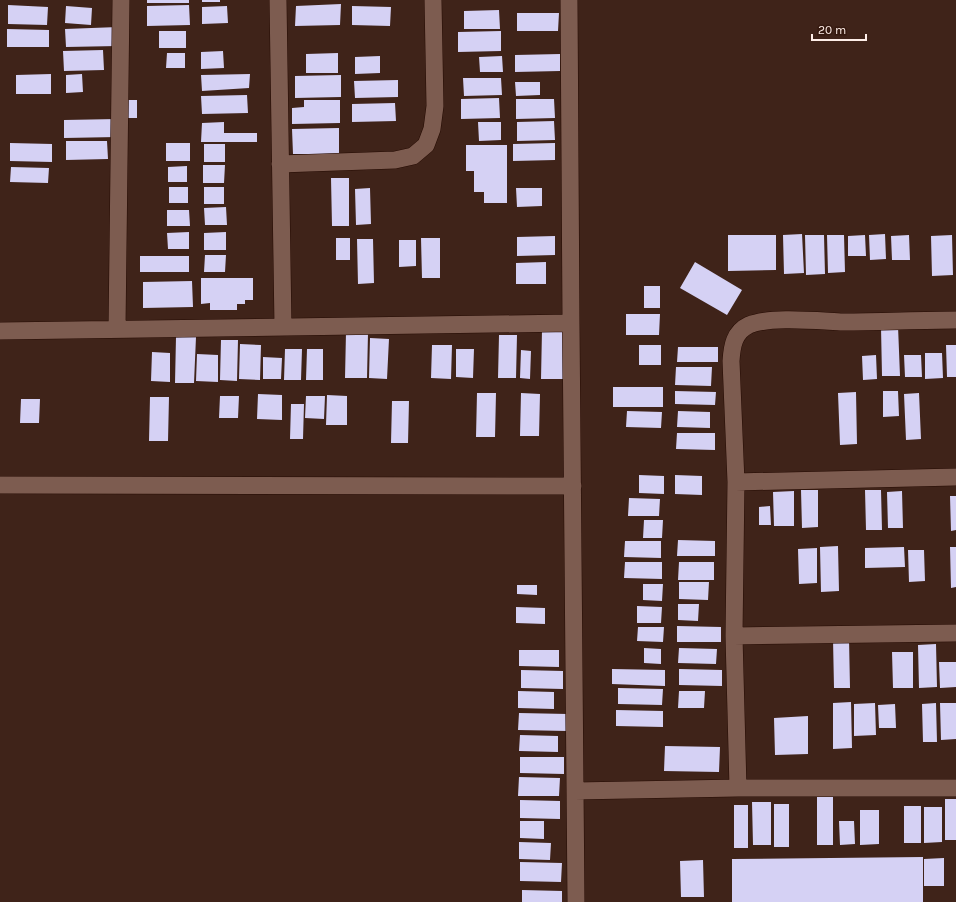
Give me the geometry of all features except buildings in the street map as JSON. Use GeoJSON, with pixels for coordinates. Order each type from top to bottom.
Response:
{"type":"FeatureCollection","features":[{"type":"Feature","properties":{"kind":"street"},"geometry":{"type":"LineString","coordinates":[[117,329],[121,0]]}},
{"type":"Feature","properties":{"kind":"street"},"geometry":{"type":"LineString","coordinates":[[278,0],[283,327]]}},
{"type":"Feature","properties":{"kind":"street"},"geometry":{"type":"LineString","coordinates":[[280,164],[395,160],[413,156],[426,145],[432,129],[434,106],[433,0]]}},
{"type":"Feature","properties":{"kind":"street"},"geometry":{"type":"LineString","coordinates":[[569,0],[576,902]]}},
{"type":"Feature","properties":{"kind":"street"},"geometry":{"type":"LineString","coordinates":[[738,788],[734,636],[736,482],[731,361],[732,345],[738,333],[749,325],[763,322],[783,320],[845,322],[956,320]]}},
{"type":"Feature","properties":{"kind":"street"},"geometry":{"type":"LineString","coordinates":[[0,331],[571,323]]}},
{"type":"Feature","properties":{"kind":"street"},"geometry":{"type":"LineString","coordinates":[[736,482],[956,478]]}},
{"type":"Feature","properties":{"kind":"street"},"geometry":{"type":"LineString","coordinates":[[0,485],[573,486]]}},
{"type":"Feature","properties":{"kind":"street"},"geometry":{"type":"LineString","coordinates":[[734,636],[956,633]]}},
{"type":"Feature","properties":{"kind":"street"},"geometry":{"type":"LineString","coordinates":[[575,791],[738,788],[956,788]]}}]}
